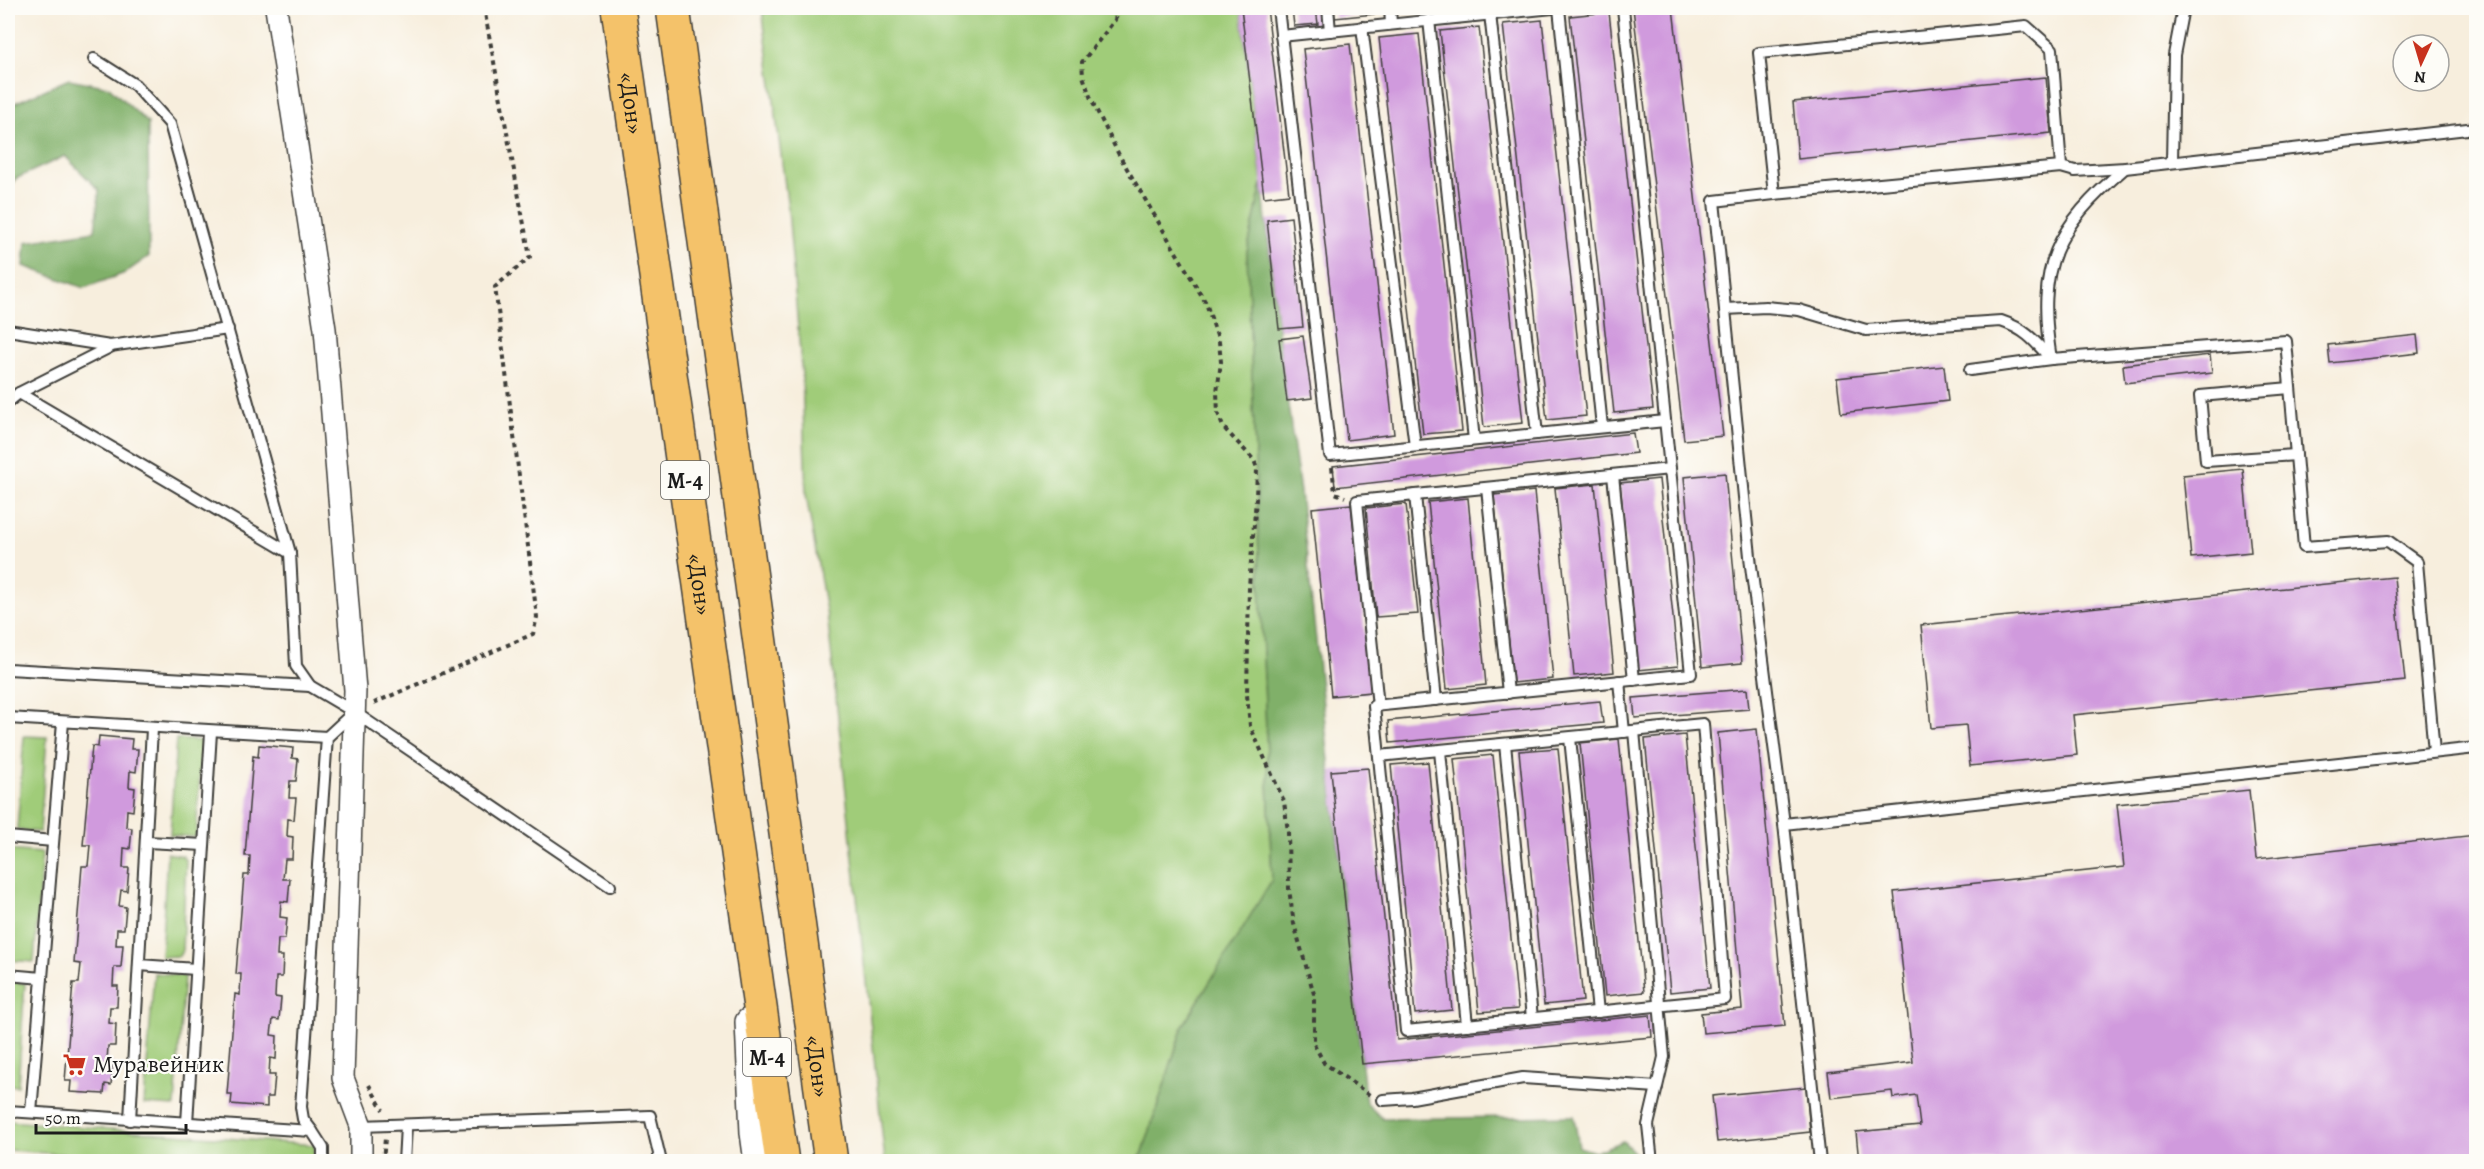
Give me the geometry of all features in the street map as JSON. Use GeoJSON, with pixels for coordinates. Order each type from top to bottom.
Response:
{"type":"FeatureCollection","features":[{"type":"Feature","properties":{"kind":"highway","name":"«Дон»"},"geometry":{"type":"LineString","coordinates":[[618,8],[782,1161]]}},
{"type":"Feature","properties":{"kind":"highway","name":"«Дон»"},"geometry":{"type":"LineString","coordinates":[[673,8],[831,1161]]}},
{"type":"Feature","properties":{"kind":"street"},"geometry":{"type":"LineString","coordinates":[[276,8],[325,329],[355,690],[343,1078],[361,1126],[361,1161]]}},
{"type":"Feature","properties":{"kind":"street"},"geometry":{"type":"LineString","coordinates":[[752,952],[749,1020],[754,1133],[758,1161]]}},
{"type":"Feature","properties":{"kind":"street"},"geometry":{"type":"LineString","coordinates":[[752,1161],[754,1133]]}},
{"type":"Feature","properties":{"kind":"lane"},"geometry":{"type":"LineString","coordinates":[[1278,8],[1330,455],[1665,421]]}},
{"type":"Feature","properties":{"kind":"lane"},"geometry":{"type":"LineString","coordinates":[[1328,8],[1330,31]]}},
{"type":"Feature","properties":{"kind":"lane"},"geometry":{"type":"LineString","coordinates":[[1389,8],[1391,24]]}},
{"type":"Feature","properties":{"kind":"lane"},"geometry":{"type":"LineString","coordinates":[[1281,36],[1428,20],[1451,13],[1490,14],[1516,9],[1553,8]]}},
{"type":"Feature","properties":{"kind":"lane"},"geometry":{"type":"LineString","coordinates":[[1559,8],[1602,427]]}},
{"type":"Feature","properties":{"kind":"lane"},"geometry":{"type":"LineString","coordinates":[[1379,756],[1704,724],[1725,999],[1406,1031],[1374,706],[1691,674],[1623,8]]}},
{"type":"Feature","properties":{"kind":"lane"},"geometry":{"type":"LineString","coordinates":[[2172,162],[2174,55],[2183,8]]}},
{"type":"Feature","properties":{"kind":"lane"},"geometry":{"type":"LineString","coordinates":[[1490,14],[1537,434]]}},
{"type":"Feature","properties":{"kind":"lane"},"geometry":{"type":"LineString","coordinates":[[1428,20],[1474,440]]}},
{"type":"Feature","properties":{"kind":"lane"},"geometry":{"type":"LineString","coordinates":[[1774,194],[1759,53],[2026,26],[2052,50],[2061,167]]}},
{"type":"Feature","properties":{"kind":"lane"},"geometry":{"type":"LineString","coordinates":[[1362,27],[1415,446]]}},
{"type":"Feature","properties":{"kind":"lane"},"geometry":{"type":"LineString","coordinates":[[94,60],[135,84],[170,124],[290,553],[296,666],[310,686],[354,712],[610,886]]}},
{"type":"Feature","properties":{"kind":"lane"},"geometry":{"type":"LineString","coordinates":[[1820,1161],[1784,824],[1751,566],[1714,201],[2061,167],[2074,171],[2125,168],[2476,128]]}},
{"type":"Feature","properties":{"kind":"lane"},"geometry":{"type":"LineString","coordinates":[[2051,359],[2045,326],[2045,292],[2051,261],[2068,225],[2096,193],[2125,168]]}},
{"type":"Feature","properties":{"kind":"lane"},"geometry":{"type":"LineString","coordinates":[[1725,309],[1766,307],[1799,310],[1866,330],[2001,321],[2018,327],[2032,338],[2051,359]]}},
{"type":"Feature","properties":{"kind":"lane"},"geometry":{"type":"LineString","coordinates":[[8,330],[110,346],[228,329]]}},
{"type":"Feature","properties":{"kind":"lane"},"geometry":{"type":"LineString","coordinates":[[1970,370],[2051,359],[2286,340],[2304,547],[2388,541],[2417,562],[2434,752]]}},
{"type":"Feature","properties":{"kind":"lane"},"geometry":{"type":"LineString","coordinates":[[8,402],[19,393],[110,346]]}},
{"type":"Feature","properties":{"kind":"lane"},"geometry":{"type":"LineString","coordinates":[[2290,388],[2200,396],[2206,461],[2296,455]]}},
{"type":"Feature","properties":{"kind":"lane"},"geometry":{"type":"LineString","coordinates":[[19,393],[290,553]]}},
{"type":"Feature","properties":{"kind":"lane"},"geometry":{"type":"LineString","coordinates":[[1378,706],[1357,501],[1670,469]]}},
{"type":"Feature","properties":{"kind":"lane"},"geometry":{"type":"LineString","coordinates":[[1612,475],[1634,680]]}},
{"type":"Feature","properties":{"kind":"lane"},"geometry":{"type":"LineString","coordinates":[[1487,488],[1508,693]]}},
{"type":"Feature","properties":{"kind":"lane"},"geometry":{"type":"LineString","coordinates":[[1415,495],[1436,700]]}},
{"type":"Feature","properties":{"kind":"lane"},"geometry":{"type":"LineString","coordinates":[[8,669],[310,686]]}},
{"type":"Feature","properties":{"kind":"lane"},"geometry":{"type":"LineString","coordinates":[[1619,681],[1629,731],[1664,1057],[1648,1125],[1652,1161]]}},
{"type":"Feature","properties":{"kind":"lane"},"geometry":{"type":"LineString","coordinates":[[323,1161],[323,1148],[303,1119],[301,1107],[327,737],[354,712]]}},
{"type":"Feature","properties":{"kind":"lane"},"geometry":{"type":"LineString","coordinates":[[8,718],[152,729],[327,737]]}},
{"type":"Feature","properties":{"kind":"lane"},"geometry":{"type":"LineString","coordinates":[[31,1112],[63,722]]}},
{"type":"Feature","properties":{"kind":"lane"},"geometry":{"type":"LineString","coordinates":[[130,1120],[152,729]]}},
{"type":"Feature","properties":{"kind":"lane"},"geometry":{"type":"LineString","coordinates":[[187,1123],[211,732]]}},
{"type":"Feature","properties":{"kind":"lane"},"geometry":{"type":"LineString","coordinates":[[1570,738],[1598,1012]]}},
{"type":"Feature","properties":{"kind":"lane"},"geometry":{"type":"LineString","coordinates":[[1505,744],[1532,1018]]}},
{"type":"Feature","properties":{"kind":"lane"},"geometry":{"type":"LineString","coordinates":[[1784,824],[2476,748]]}},
{"type":"Feature","properties":{"kind":"lane"},"geometry":{"type":"LineString","coordinates":[[1440,751],[1467,1025]]}},
{"type":"Feature","properties":{"kind":"lane"},"geometry":{"type":"LineString","coordinates":[[8,837],[53,841]]}},
{"type":"Feature","properties":{"kind":"lane"},"geometry":{"type":"LineString","coordinates":[[147,842],[204,845]]}},
{"type":"Feature","properties":{"kind":"lane"},"geometry":{"type":"LineString","coordinates":[[139,965],[195,969]]}},
{"type":"Feature","properties":{"kind":"lane"},"geometry":{"type":"LineString","coordinates":[[8,975],[42,978]]}},
{"type":"Feature","properties":{"kind":"lane"},"geometry":{"type":"LineString","coordinates":[[1383,1100],[1412,1098],[1523,1078],[1657,1087]]}},
{"type":"Feature","properties":{"kind":"lane"},"geometry":{"type":"LineString","coordinates":[[8,1111],[312,1131]]}},
{"type":"Feature","properties":{"kind":"lane"},"geometry":{"type":"LineString","coordinates":[[361,1126],[650,1116],[662,1161]]}},
{"type":"Feature","properties":{"kind":"lane"},"geometry":{"type":"LineString","coordinates":[[404,1161],[406,1126]]}},
{"type":"Feature","properties":{"kind":"path"},"geometry":{"type":"LineString","coordinates":[[354,712],[533,633],[537,617],[495,287],[530,257],[484,8]]}},
{"type":"Feature","properties":{"kind":"path"},"geometry":{"type":"LineString","coordinates":[[1118,8],[1115,20],[1082,62],[1083,76],[1091,99],[1119,155],[1206,303],[1219,342],[1221,362],[1217,392],[1218,413],[1224,427],[1254,460],[1257,468],[1249,586],[1247,694],[1250,726],[1284,801],[1294,924],[1314,994],[1314,1044],[1324,1063],[1370,1096],[1383,1100]]}},
{"type":"Feature","properties":{"kind":"path"},"geometry":{"type":"LineString","coordinates":[[1330,455],[1335,493],[1357,501]]}},
{"type":"Feature","properties":{"kind":"path"},"geometry":{"type":"LineString","coordinates":[[364,1076],[384,1112],[386,1126],[384,1161]]}},
{"type":"Feature","properties":{"kind":"green space"},"geometry":{"type":"Polygon","coordinates":[[[762,8],[1241,8],[1262,183],[1247,252],[1272,881],[1183,1026],[1142,1155],[1132,1161],[885,1161],[828,622],[806,495],[802,376],[788,209],[762,8]]]}},
{"type":"Feature","properties":{"kind":"green space"},"geometry":{"type":"Polygon","coordinates":[[[69,79],[109,87],[148,123],[149,256],[125,273],[84,288],[24,266],[26,242],[95,231],[99,190],[65,156],[15,179],[8,197],[8,106],[69,79]]]}},
{"type":"Feature","properties":{"kind":"green space"},"geometry":{"type":"Polygon","coordinates":[[[1262,183],[1279,339],[1300,492],[1366,1103],[1383,1119],[1574,1116],[1579,1147],[1595,1152],[1623,1141],[1636,1154],[1637,1161],[1132,1162],[1142,1155],[1183,1026],[1272,880],[1247,252],[1262,183]]]}},
{"type":"Feature","properties":{"kind":"green space"},"geometry":{"type":"Polygon","coordinates":[[[24,736],[47,737],[40,832],[17,830],[24,736]]]}},
{"type":"Feature","properties":{"kind":"green space"},"geometry":{"type":"Polygon","coordinates":[[[176,739],[202,741],[196,837],[170,835],[176,739]]]}},
{"type":"Feature","properties":{"kind":"green space"},"geometry":{"type":"Polygon","coordinates":[[[8,850],[42,853],[34,962],[8,960],[8,850]]]}},
{"type":"Feature","properties":{"kind":"green space"},"geometry":{"type":"Polygon","coordinates":[[[167,853],[183,856],[186,861],[182,951],[179,956],[161,957],[167,853]]]}},
{"type":"Feature","properties":{"kind":"green space"},"geometry":{"type":"Polygon","coordinates":[[[154,973],[184,976],[175,1106],[144,1104],[154,973]]]}},
{"type":"Feature","properties":{"kind":"green space"},"geometry":{"type":"Polygon","coordinates":[[[8,982],[25,983],[18,1086],[8,1085],[8,982]]]}},
{"type":"Feature","properties":{"kind":"green space"},"geometry":{"type":"Polygon","coordinates":[[[8,1121],[315,1145],[313,1161],[159,1162],[8,1150],[8,1121]]]}},
{"type":"Feature","properties":{"kind":"building"},"geometry":{"type":"Polygon","coordinates":[[[1241,8],[1267,8],[1289,194],[1264,197],[1241,8]]]}},
{"type":"Feature","properties":{"kind":"building"},"geometry":{"type":"Polygon","coordinates":[[[1292,8],[1316,8],[1318,24],[1294,26],[1292,8]]]}},
{"type":"Feature","properties":{"kind":"building"},"geometry":{"type":"Polygon","coordinates":[[[1334,8],[1374,8],[1374,14],[1335,18],[1334,8]]]}},
{"type":"Feature","properties":{"kind":"building"},"geometry":{"type":"Polygon","coordinates":[[[1633,8],[1673,8],[1723,436],[1684,440],[1633,8]]]}},
{"type":"Feature","properties":{"kind":"building"},"geometry":{"type":"Polygon","coordinates":[[[1609,12],[1653,409],[1614,413],[1570,16],[1609,12]]]}},
{"type":"Feature","properties":{"kind":"building"},"geometry":{"type":"Polygon","coordinates":[[[1542,20],[1586,416],[1547,420],[1503,24],[1542,20]]]}},
{"type":"Feature","properties":{"kind":"building"},"geometry":{"type":"Polygon","coordinates":[[[1479,27],[1523,423],[1484,427],[1440,31],[1479,27]]]}},
{"type":"Feature","properties":{"kind":"building"},"geometry":{"type":"Polygon","coordinates":[[[1419,34],[1462,431],[1423,434],[1379,38],[1419,34]]]}},
{"type":"Feature","properties":{"kind":"building"},"geometry":{"type":"Polygon","coordinates":[[[1350,44],[1394,434],[1347,440],[1303,49],[1350,44]]]}},
{"type":"Feature","properties":{"kind":"building"},"geometry":{"type":"Polygon","coordinates":[[[2046,77],[2051,133],[1798,159],[1793,102],[2046,77]]]}},
{"type":"Feature","properties":{"kind":"building"},"geometry":{"type":"Polygon","coordinates":[[[1291,217],[1303,327],[1279,329],[1267,220],[1291,217]]]}},
{"type":"Feature","properties":{"kind":"building"},"geometry":{"type":"Polygon","coordinates":[[[2417,335],[2419,353],[2330,363],[2328,345],[2417,335]]]}},
{"type":"Feature","properties":{"kind":"building"},"geometry":{"type":"Polygon","coordinates":[[[1303,336],[1312,398],[1287,401],[1279,339],[1303,336]]]}},
{"type":"Feature","properties":{"kind":"building"},"geometry":{"type":"Polygon","coordinates":[[[2210,355],[2212,373],[2125,383],[2123,365],[2210,355]]]}},
{"type":"Feature","properties":{"kind":"building"},"geometry":{"type":"Polygon","coordinates":[[[1944,366],[1948,401],[1841,413],[1837,378],[1944,366]]]}},
{"type":"Feature","properties":{"kind":"building"},"geometry":{"type":"Polygon","coordinates":[[[1633,433],[1636,453],[1335,487],[1333,466],[1633,433]]]}},
{"type":"Feature","properties":{"kind":"building"},"geometry":{"type":"Polygon","coordinates":[[[2243,469],[2251,552],[2191,558],[2183,475],[2243,469]]]}},
{"type":"Feature","properties":{"kind":"building"},"geometry":{"type":"Polygon","coordinates":[[[1725,473],[1742,663],[1702,667],[1684,477],[1725,473]]]}},
{"type":"Feature","properties":{"kind":"building"},"geometry":{"type":"Polygon","coordinates":[[[1659,479],[1678,666],[1638,670],[1620,483],[1659,479]]]}},
{"type":"Feature","properties":{"kind":"building"},"geometry":{"type":"Polygon","coordinates":[[[1595,484],[1614,672],[1574,676],[1555,488],[1595,484]]]}},
{"type":"Feature","properties":{"kind":"building"},"geometry":{"type":"Polygon","coordinates":[[[1534,491],[1553,679],[1513,683],[1494,495],[1534,491]]]}},
{"type":"Feature","properties":{"kind":"building"},"geometry":{"type":"Polygon","coordinates":[[[1468,498],[1486,685],[1447,689],[1428,502],[1468,498]]]}},
{"type":"Feature","properties":{"kind":"building"},"geometry":{"type":"Polygon","coordinates":[[[1351,504],[1371,692],[1331,696],[1312,508],[1351,504]]]}},
{"type":"Feature","properties":{"kind":"building"},"geometry":{"type":"Polygon","coordinates":[[[1406,504],[1418,614],[1376,617],[1366,508],[1406,504]]]}},
{"type":"Feature","properties":{"kind":"building"},"geometry":{"type":"Polygon","coordinates":[[[2394,577],[2405,681],[2073,715],[2077,755],[1970,766],[1966,725],[1931,728],[1921,625],[2394,577]]]}},
{"type":"Feature","properties":{"kind":"building"},"geometry":{"type":"Polygon","coordinates":[[[1747,689],[1749,709],[1635,718],[1633,698],[1747,689]]]}},
{"type":"Feature","properties":{"kind":"building"},"geometry":{"type":"Polygon","coordinates":[[[1600,701],[1603,723],[1390,743],[1388,721],[1600,701]]]}},
{"type":"Feature","properties":{"kind":"building"},"geometry":{"type":"Polygon","coordinates":[[[1757,729],[1785,1026],[1703,1033],[1701,1013],[1742,1009],[1718,733],[1757,729]]]}},
{"type":"Feature","properties":{"kind":"building"},"geometry":{"type":"Polygon","coordinates":[[[1685,735],[1710,988],[1670,992],[1645,739],[1685,735]]]}},
{"type":"Feature","properties":{"kind":"building"},"geometry":{"type":"Polygon","coordinates":[[[99,736],[132,739],[131,749],[138,749],[136,772],[130,771],[129,787],[135,788],[133,811],[127,810],[126,827],[132,828],[130,849],[124,848],[123,868],[129,868],[127,891],[121,890],[119,906],[126,907],[124,929],[117,929],[116,945],[123,945],[121,967],[114,967],[113,986],[118,986],[117,1007],[110,1007],[109,1023],[116,1024],[115,1046],[108,1046],[107,1062],[113,1063],[111,1085],[105,1084],[104,1094],[70,1092],[71,1081],[65,1081],[73,983],[79,983],[81,964],[74,963],[82,866],[88,866],[90,845],[83,845],[92,746],[98,747],[99,736]]]}},
{"type":"Feature","properties":{"kind":"building"},"geometry":{"type":"Polygon","coordinates":[[[1619,739],[1644,992],[1605,996],[1580,743],[1619,739]]]}},
{"type":"Feature","properties":{"kind":"building"},"geometry":{"type":"Polygon","coordinates":[[[259,745],[293,748],[292,758],[298,759],[296,781],[290,781],[289,798],[296,798],[294,820],[288,819],[287,836],[293,837],[292,859],[285,859],[283,879],[290,879],[288,902],[281,901],[280,917],[287,918],[285,939],[278,939],[277,956],[283,956],[282,977],[276,977],[275,997],[281,998],[279,1020],[273,1019],[271,1035],[277,1036],[276,1059],[270,1058],[269,1075],[275,1075],[273,1097],[267,1097],[267,1107],[231,1104],[232,1094],[227,1094],[235,994],[240,995],[241,974],[236,974],[244,875],[249,875],[250,856],[245,856],[253,756],[258,757],[259,745]]]}},
{"type":"Feature","properties":{"kind":"building"},"geometry":{"type":"Polygon","coordinates":[[[1558,748],[1583,1001],[1544,1005],[1519,751],[1558,748]]]}},
{"type":"Feature","properties":{"kind":"building"},"geometry":{"type":"Polygon","coordinates":[[[1493,755],[1518,1009],[1479,1012],[1454,759],[1493,755]]]}},
{"type":"Feature","properties":{"kind":"building"},"geometry":{"type":"Polygon","coordinates":[[[1428,762],[1452,1010],[1415,1014],[1391,765],[1428,762]]]}},
{"type":"Feature","properties":{"kind":"building"},"geometry":{"type":"Polygon","coordinates":[[[1368,768],[1397,1040],[1650,1015],[1652,1037],[1362,1064],[1331,771],[1368,768]]]}},
{"type":"Feature","properties":{"kind":"building"},"geometry":{"type":"Polygon","coordinates":[[[2249,790],[2256,859],[2476,835],[2476,1162],[1859,1162],[1856,1132],[1920,1126],[1916,1095],[1893,1098],[1892,1091],[1831,1098],[1828,1072],[1913,1062],[1894,892],[2124,867],[2117,804],[2249,790]]]}},
{"type":"Feature","properties":{"kind":"building"},"geometry":{"type":"Polygon","coordinates":[[[1806,1087],[1810,1132],[1717,1142],[1712,1096],[1806,1087]]]}},
{"type":"Feature","properties":{"kind":"place","name":"Муравейник"},"geometry":{"type":"Point","coordinates":[75,1064]}}]}
